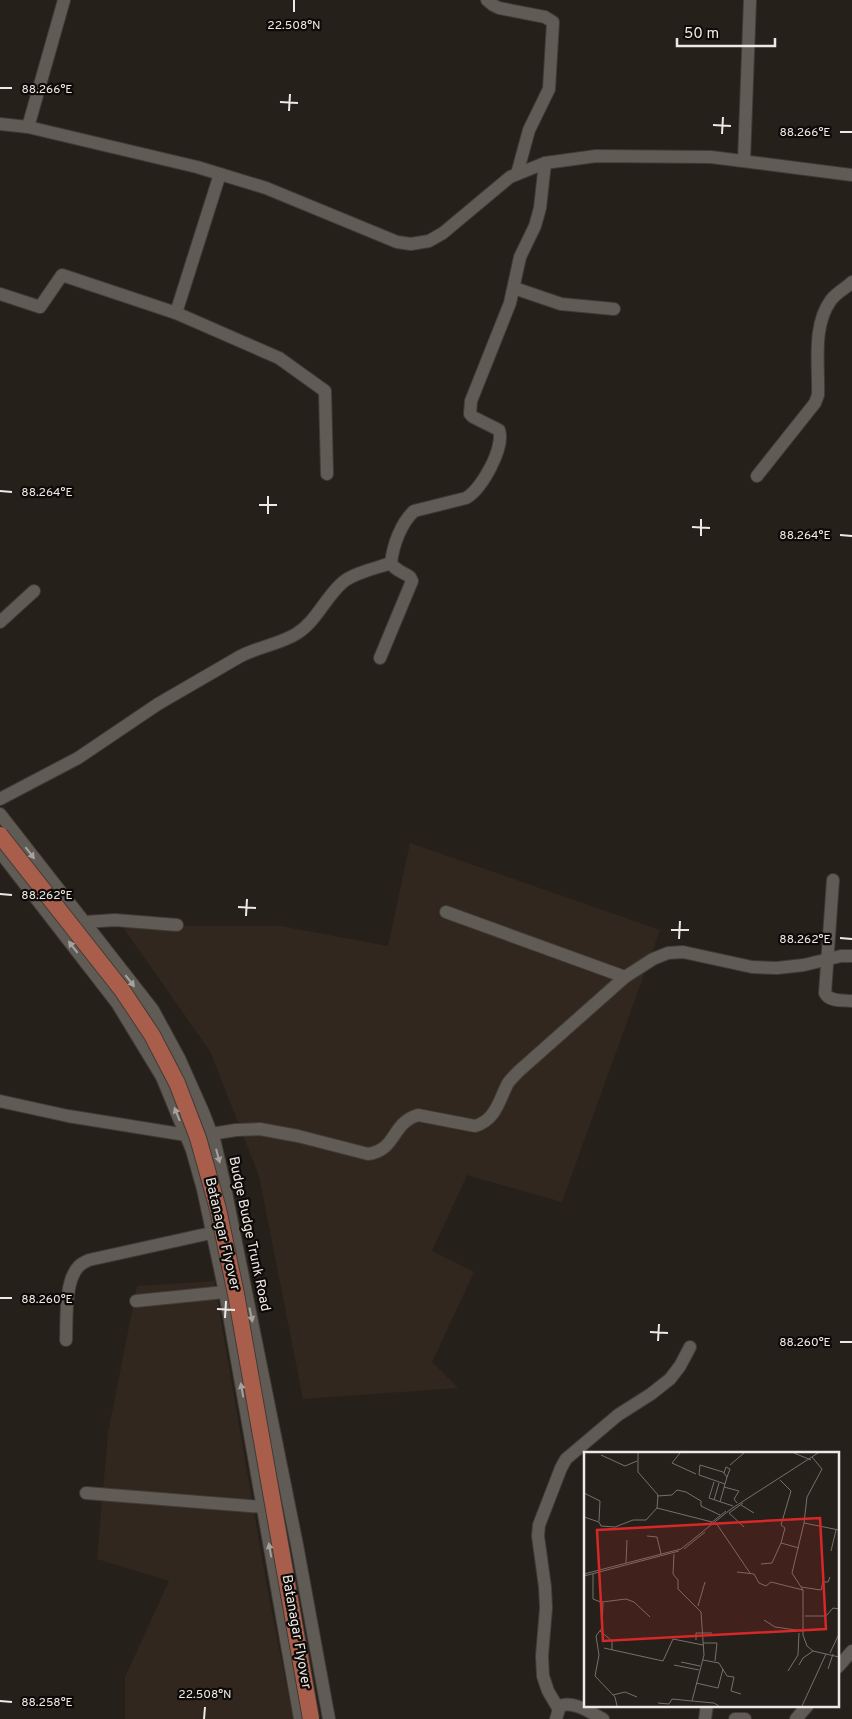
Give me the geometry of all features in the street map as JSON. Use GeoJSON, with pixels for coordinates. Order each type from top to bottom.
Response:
{"type":"FeatureCollection","features":[{"type":"Feature","properties":{"kind":"main road","name":"Batanagar Flyover"},"geometry":{"type":"LineString","coordinates":[[0,835],[122,990],[142,1020],[177,1083],[198,1138],[218,1209],[236,1294],[311,1719]]}},
{"type":"Feature","properties":{"kind":"street"},"geometry":{"type":"LineString","coordinates":[[28,127],[64,0]]}},
{"type":"Feature","properties":{"kind":"street"},"geometry":{"type":"LineString","coordinates":[[487,0],[493,6],[545,17],[552,22],[548,89],[529,130],[517,174]]}},
{"type":"Feature","properties":{"kind":"street"},"geometry":{"type":"LineString","coordinates":[[744,161],[750,0]]}},
{"type":"Feature","properties":{"kind":"street"},"geometry":{"type":"LineString","coordinates":[[0,124],[28,127],[220,174],[266,188],[398,242],[411,244],[428,241],[443,233],[510,177],[545,163],[596,156],[711,157],[852,175]]}},
{"type":"Feature","properties":{"kind":"street"},"geometry":{"type":"LineString","coordinates":[[391,563],[402,528],[414,511],[472,495],[492,466],[500,444],[501,436],[499,430],[470,414],[470,401],[503,322],[514,288],[520,257],[535,226],[545,163]]}},
{"type":"Feature","properties":{"kind":"street"},"geometry":{"type":"LineString","coordinates":[[176,313],[220,174]]}},
{"type":"Feature","properties":{"kind":"street"},"geometry":{"type":"LineString","coordinates":[[0,294],[40,308],[62,275],[176,313],[279,358],[325,391],[327,474]]}},
{"type":"Feature","properties":{"kind":"street"},"geometry":{"type":"LineString","coordinates":[[757,476],[815,403],[818,395],[818,339],[820,326],[826,308],[832,298],[852,282]]}},
{"type":"Feature","properties":{"kind":"street"},"geometry":{"type":"LineString","coordinates":[[514,288],[561,304],[614,309]]}},
{"type":"Feature","properties":{"kind":"street"},"geometry":{"type":"LineString","coordinates":[[380,658],[412,581],[410,577],[393,567],[391,563]]}},
{"type":"Feature","properties":{"kind":"street"},"geometry":{"type":"LineString","coordinates":[[0,798],[72,762],[158,704],[239,657],[252,650],[296,634],[316,616],[341,584],[348,579],[391,563]]}},
{"type":"Feature","properties":{"kind":"street"},"geometry":{"type":"LineString","coordinates":[[0,622],[34,591]]}},
{"type":"Feature","properties":{"kind":"street","name":"Budge Budge Trunk Road"},"geometry":{"type":"LineString","coordinates":[[0,814],[152,1010],[179,1058],[211,1134],[223,1178],[252,1319],[297,1544],[329,1719]]}},
{"type":"Feature","properties":{"kind":"street"},"geometry":{"type":"LineString","coordinates":[[0,852],[118,1003],[162,1077],[192,1150],[203,1189],[225,1292],[300,1719]]}},
{"type":"Feature","properties":{"kind":"street"},"geometry":{"type":"LineString","coordinates":[[832,880],[827,997],[830,999],[852,1001]]}},
{"type":"Feature","properties":{"kind":"street"},"geometry":{"type":"LineString","coordinates":[[446,912],[625,977]]}},
{"type":"Feature","properties":{"kind":"street"},"geometry":{"type":"LineString","coordinates":[[85,922],[115,920],[177,925]]}},
{"type":"Feature","properties":{"kind":"street"},"geometry":{"type":"LineString","coordinates":[[0,1101],[68,1116],[186,1135],[236,1130],[260,1130],[298,1136],[368,1154],[379,1152],[388,1145],[401,1124],[409,1118],[418,1115],[475,1126],[484,1124],[493,1115],[509,1082],[519,1071],[625,977],[668,953],[683,952],[752,967],[777,968],[852,956]]}},
{"type":"Feature","properties":{"kind":"street"},"geometry":{"type":"LineString","coordinates":[[66,1340],[70,1282],[74,1271],[80,1264],[89,1260],[211,1233]]}},
{"type":"Feature","properties":{"kind":"street"},"geometry":{"type":"LineString","coordinates":[[136,1301],[225,1292]]}},
{"type":"Feature","properties":{"kind":"street"},"geometry":{"type":"LineString","coordinates":[[557,1714],[543,1676],[542,1656],[546,1608],[542,1559],[538,1546],[539,1525],[566,1459],[618,1415],[651,1394],[670,1379],[680,1366],[690,1347]]}},
{"type":"Feature","properties":{"kind":"street"},"geometry":{"type":"LineString","coordinates":[[86,1493],[263,1507]]}},
{"type":"Feature","properties":{"kind":"street"},"geometry":{"type":"LineString","coordinates":[[840,1665],[852,1651]]}},
{"type":"Feature","properties":{"kind":"street"},"geometry":{"type":"LineString","coordinates":[[557,1714],[561,1704],[571,1704],[603,1719]]}},
{"type":"Feature","properties":{"kind":"street"},"geometry":{"type":"LineString","coordinates":[[705,1719],[708,1706]]}},
{"type":"Feature","properties":{"kind":"street"},"geometry":{"type":"LineString","coordinates":[[796,1719],[807,1706]]}},
{"type":"Feature","properties":{"kind":"street"},"geometry":{"type":"LineString","coordinates":[[735,1719],[745,1719]]}},
{"type":"Feature","properties":{"kind":"shaded area"},"geometry":{"type":"Polygon","coordinates":[[[410,843],[660,930],[562,1202],[467,1175],[432,1251],[474,1272],[432,1362],[458,1388],[303,1399],[259,1176],[210,1051],[122,926],[280,926],[388,946],[410,843]]]}},
{"type":"Feature","properties":{"kind":"shaded area"},"geometry":{"type":"Polygon","coordinates":[[[214,1281],[267,1587],[293,1719],[125,1719],[125,1677],[169,1581],[97,1559],[108,1433],[137,1286],[214,1281]]]}}]}
